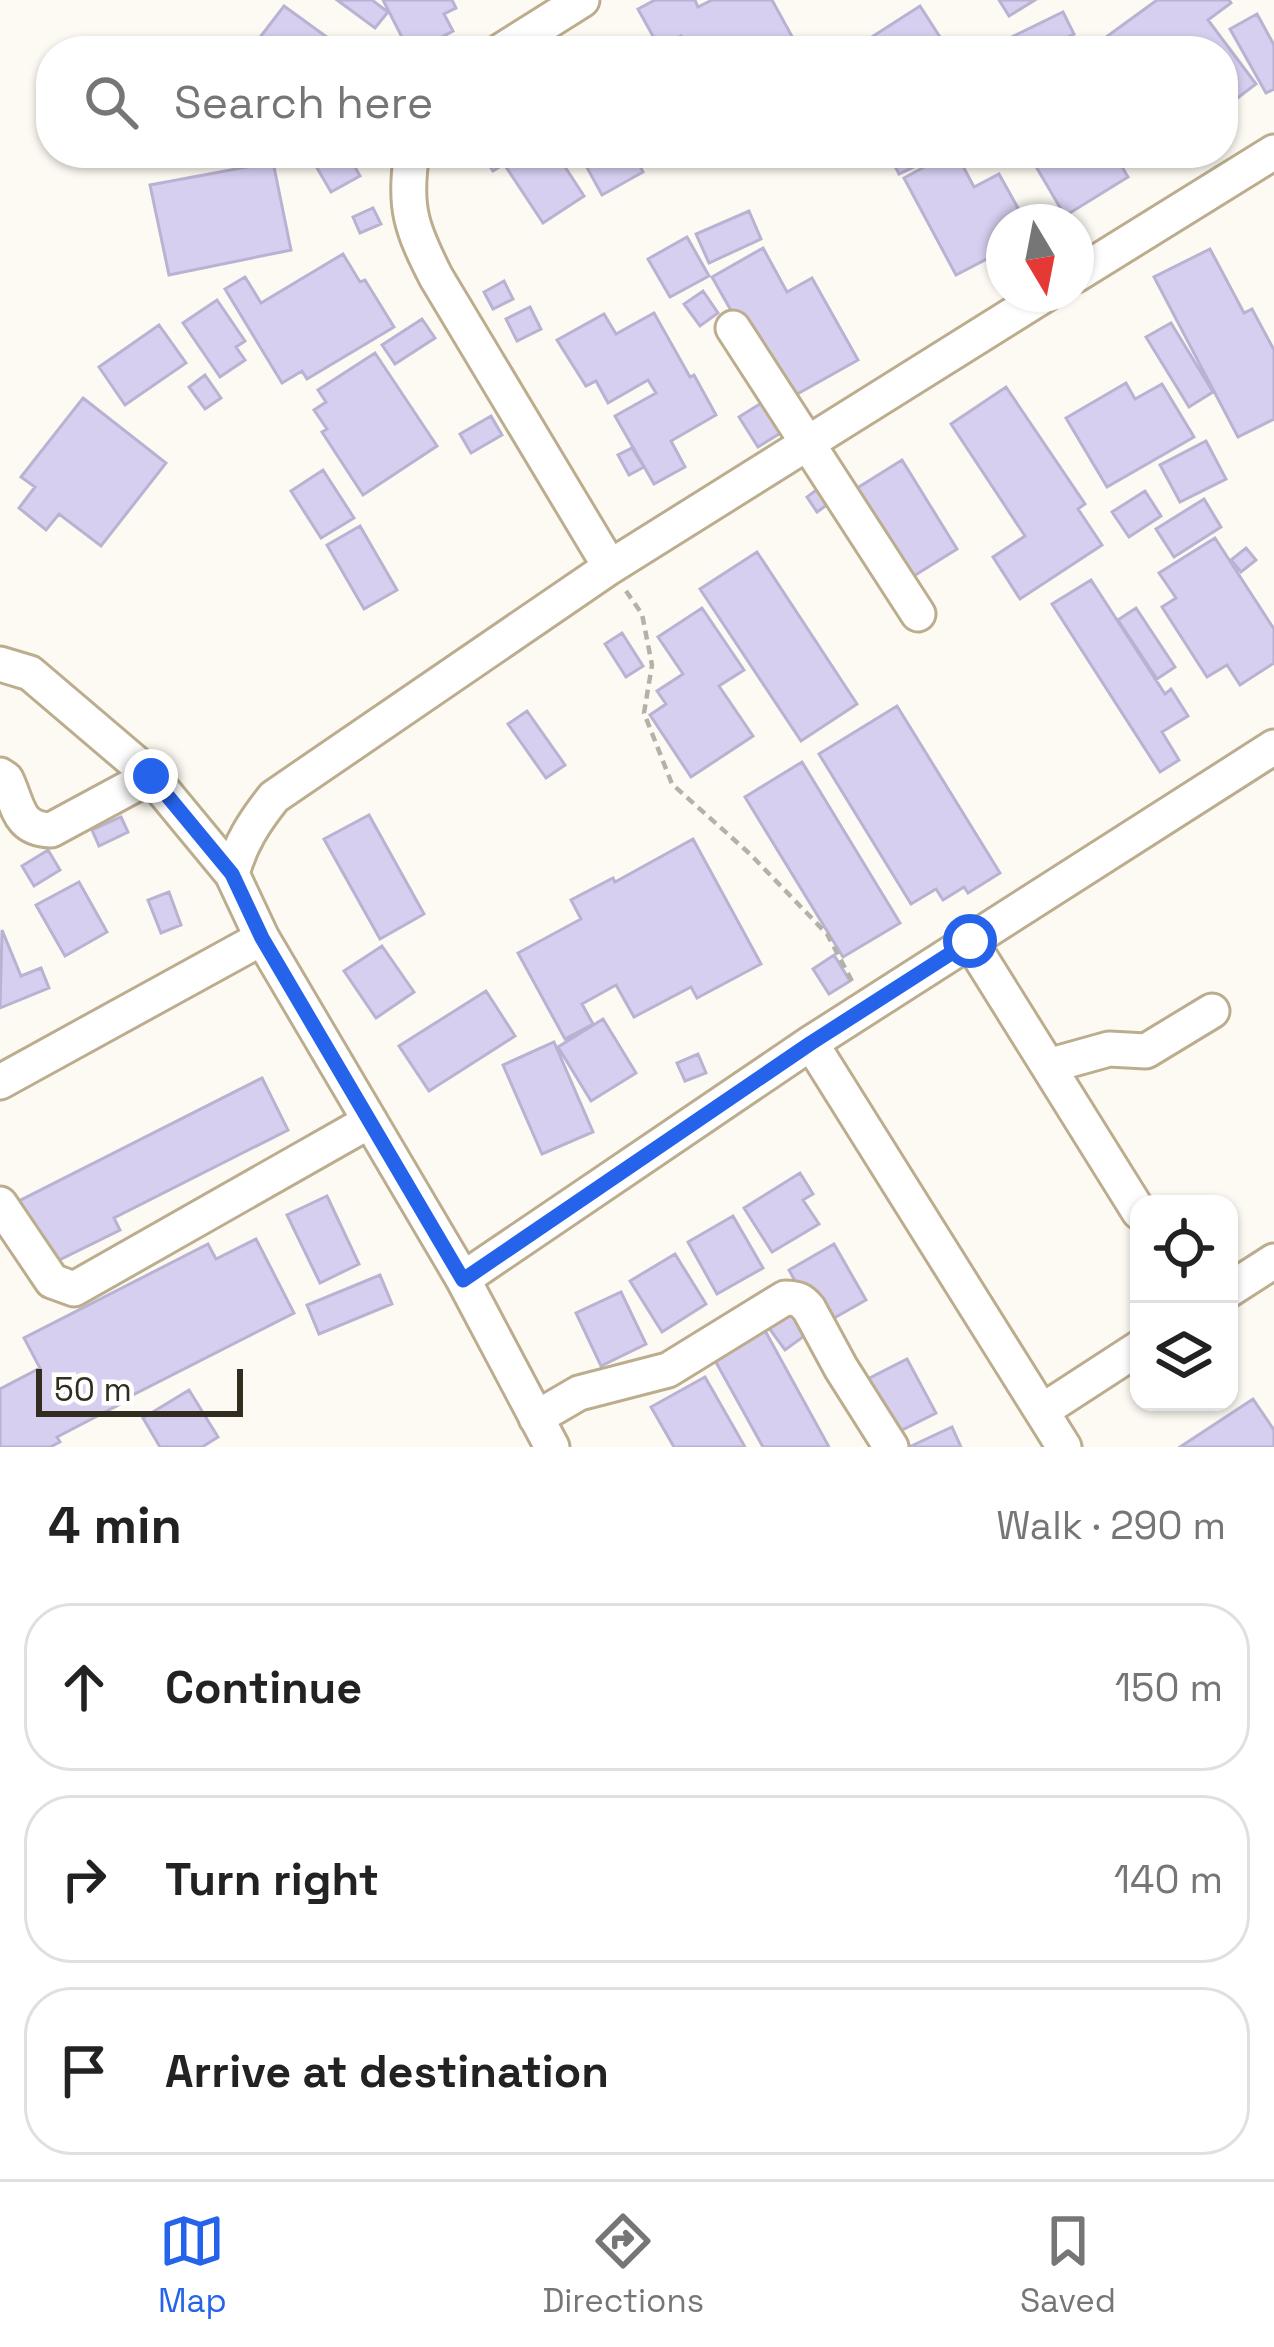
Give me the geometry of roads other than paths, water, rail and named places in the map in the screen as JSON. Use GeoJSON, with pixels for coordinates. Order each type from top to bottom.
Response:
{"type":"FeatureCollection","features":[{"type":"Feature","properties":{"kind":"street"},"geometry":{"type":"LineString","coordinates":[[525,36],[582,0]]}},
{"type":"Feature","properties":{"kind":"street"},"geometry":{"type":"LineString","coordinates":[[1094,264],[1274,152]]}},
{"type":"Feature","properties":{"kind":"street"},"geometry":{"type":"LineString","coordinates":[[410,168],[406,189],[414,235],[610,567]]}},
{"type":"Feature","properties":{"kind":"street"},"geometry":{"type":"LineString","coordinates":[[232,874],[238,849],[274,797],[610,567],[1017,312]]}},
{"type":"Feature","properties":{"kind":"street"},"geometry":{"type":"LineString","coordinates":[[733,328],[918,614]]}},
{"type":"Feature","properties":{"kind":"street"},"geometry":{"type":"LineString","coordinates":[[0,664],[30,673],[151,776],[232,874],[262,938],[463,1280],[538,1436],[579,1393],[668,1370],[785,1298],[795,1298],[809,1309],[891,1447]]}},
{"type":"Feature","properties":{"kind":"street"},"geometry":{"type":"LineString","coordinates":[[463,1280],[811,1043],[1274,747]]}},
{"type":"Feature","properties":{"kind":"street"},"geometry":{"type":"LineString","coordinates":[[0,775],[6,779],[23,822],[36,830],[51,830],[151,776]]}},
{"type":"Feature","properties":{"kind":"street"},"geometry":{"type":"LineString","coordinates":[[0,1082],[262,938]]}},
{"type":"Feature","properties":{"kind":"street"},"geometry":{"type":"LineString","coordinates":[[970,941],[1130,1198]]}},
{"type":"Feature","properties":{"kind":"street"},"geometry":{"type":"LineString","coordinates":[[1048,1066],[1109,1049],[1146,1051],[1212,1011]]}},
{"type":"Feature","properties":{"kind":"street"},"geometry":{"type":"LineString","coordinates":[[811,1043],[1064,1447]]}},
{"type":"Feature","properties":{"kind":"street"},"geometry":{"type":"LineString","coordinates":[[0,1204],[52,1281],[74,1288],[370,1121]]}},
{"type":"Feature","properties":{"kind":"street"},"geometry":{"type":"LineString","coordinates":[[1238,1284],[1274,1261]]}},
{"type":"Feature","properties":{"kind":"street"},"geometry":{"type":"LineString","coordinates":[[1042,1411],[1130,1354]]}}]}
